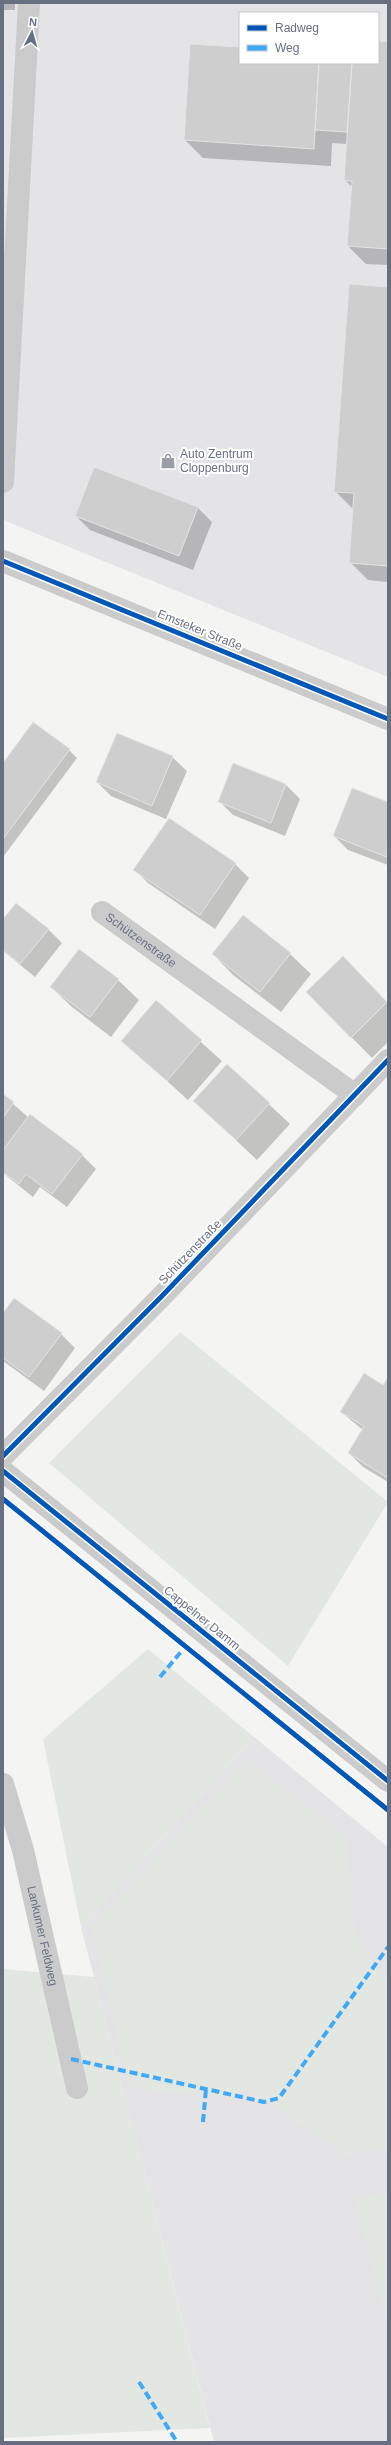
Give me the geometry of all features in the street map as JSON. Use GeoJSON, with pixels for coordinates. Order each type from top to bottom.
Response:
{"type":"FeatureCollection","features":[{"type":"Feature","properties":{"kind":"street"},"geometry":{"type":"LineString","coordinates":[[3,482],[29,3]]}},
{"type":"Feature","properties":{"kind":"street","name":"Emsteker Straße"},"geometry":{"type":"LineString","coordinates":[[3,561],[388,719]]}},
{"type":"Feature","properties":{"kind":"street","name":"Schützenstraße"},"geometry":{"type":"LineString","coordinates":[[102,912],[355,1095]]}},
{"type":"Feature","properties":{"kind":"street","name":"Schützenstraße"},"geometry":{"type":"LineString","coordinates":[[3,1456],[161,1297],[388,1060]]}},
{"type":"Feature","properties":{"kind":"street","name":"Cappelner Damm"},"geometry":{"type":"LineString","coordinates":[[3,1471],[388,1781]]}},
{"type":"Feature","properties":{"kind":"street","name":"Lankumer Feldweg"},"geometry":{"type":"LineString","coordinates":[[3,1784],[23,1850],[77,2088]]}},
{"type":"Feature","properties":{"kind":"shaded area"},"geometry":{"type":"Polygon","coordinates":[[[3,3],[388,3],[388,677],[3,520],[3,3]]]}},
{"type":"Feature","properties":{"kind":"shaded area"},"geometry":{"type":"Polygon","coordinates":[[[180,1332],[388,1502],[288,1666],[49,1463],[180,1332]]]}},
{"type":"Feature","properties":{"kind":"shaded area"},"geometry":{"type":"Polygon","coordinates":[[[148,1649],[254,1737],[81,1927],[43,1739],[148,1649]]]}},
{"type":"Feature","properties":{"kind":"shaded area"},"geometry":{"type":"Polygon","coordinates":[[[254,1737],[388,1847],[388,2442],[214,2442],[81,1927],[254,1737]]]}},
{"type":"Feature","properties":{"kind":"shaded area"},"geometry":{"type":"Polygon","coordinates":[[[246,1761],[346,1837],[356,1939],[388,1983],[388,2148],[346,2155],[248,2088],[229,2097],[129,2088],[92,1927],[246,1761]]]}},
{"type":"Feature","properties":{"kind":"shaded area"},"geometry":{"type":"Polygon","coordinates":[[[3,1969],[94,1977],[210,2428],[3,2438],[3,1969]]]}},
{"type":"Feature","properties":{"kind":"shaded area"},"geometry":{"type":"Polygon","coordinates":[[[388,2191],[388,2328],[355,2200],[388,2191]]]}},
{"type":"Feature","properties":{"kind":"building"},"geometry":{"type":"Polygon","coordinates":[[[379,41],[388,42],[388,249],[347,246],[352,181],[344,181],[352,64],[379,64],[379,41]]]}},
{"type":"Feature","properties":{"kind":"building"},"geometry":{"type":"Polygon","coordinates":[[[190,44],[239,47],[239,64],[319,64],[314,149],[184,140],[190,44]]]}},
{"type":"Feature","properties":{"kind":"building"},"geometry":{"type":"Polygon","coordinates":[[[319,64],[352,64],[347,132],[315,130],[319,64]]]}},
{"type":"Feature","properties":{"kind":"building"},"geometry":{"type":"Polygon","coordinates":[[[349,284],[388,287],[388,566],[349,563],[354,493],[334,492],[349,284]]]}},
{"type":"Feature","properties":{"kind":"building"},"geometry":{"type":"Polygon","coordinates":[[[94,467],[198,507],[179,556],[75,516],[94,467]]]}},
{"type":"Feature","properties":{"kind":"building"},"geometry":{"type":"Polygon","coordinates":[[[33,722],[70,749],[3,839],[3,763],[33,722]]]}},
{"type":"Feature","properties":{"kind":"building"},"geometry":{"type":"Polygon","coordinates":[[[117,733],[173,756],[152,806],[96,782],[117,733]]]}},
{"type":"Feature","properties":{"kind":"building"},"geometry":{"type":"Polygon","coordinates":[[[233,763],[286,784],[271,823],[218,802],[233,763]]]}},
{"type":"Feature","properties":{"kind":"building"},"geometry":{"type":"Polygon","coordinates":[[[352,788],[388,802],[387,857],[333,836],[352,788]]]}},
{"type":"Feature","properties":{"kind":"building"},"geometry":{"type":"Polygon","coordinates":[[[169,818],[236,863],[200,915],[133,870],[169,818]]]}},
{"type":"Feature","properties":{"kind":"building"},"geometry":{"type":"Polygon","coordinates":[[[16,903],[49,929],[20,964],[3,950],[3,919],[16,903]]]}},
{"type":"Feature","properties":{"kind":"building"},"geometry":{"type":"Polygon","coordinates":[[[243,915],[291,953],[260,992],[212,954],[243,915]]]}},
{"type":"Feature","properties":{"kind":"building"},"geometry":{"type":"Polygon","coordinates":[[[79,949],[119,979],[90,1017],[50,987],[79,949]]]}},
{"type":"Feature","properties":{"kind":"building"},"geometry":{"type":"Polygon","coordinates":[[[343,956],[387,1002],[351,1038],[306,992],[343,956]]]}},
{"type":"Feature","properties":{"kind":"building"},"geometry":{"type":"Polygon","coordinates":[[[156,1000],[202,1040],[167,1081],[121,1041],[156,1000]]]}},
{"type":"Feature","properties":{"kind":"building"},"geometry":{"type":"Polygon","coordinates":[[[227,1064],[270,1103],[236,1140],[193,1101],[227,1064]]]}},
{"type":"Feature","properties":{"kind":"building"},"geometry":{"type":"Polygon","coordinates":[[[3,1094],[14,1102],[3,1118],[3,1094]]]}},
{"type":"Feature","properties":{"kind":"building"},"geometry":{"type":"Polygon","coordinates":[[[30,1114],[83,1154],[52,1194],[26,1174],[19,1184],[3,1172],[3,1150],[30,1114]]]}},
{"type":"Feature","properties":{"kind":"building"},"geometry":{"type":"Polygon","coordinates":[[[14,1298],[62,1333],[29,1377],[3,1358],[3,1313],[14,1298]]]}},
{"type":"Feature","properties":{"kind":"building"},"geometry":{"type":"Polygon","coordinates":[[[364,1373],[383,1385],[388,1377],[388,1478],[348,1453],[364,1426],[340,1412],[364,1373]]]}},
{"type":"Feature","properties":{"kind":"marked path"},"geometry":{"type":"LineString","coordinates":[[160,1677],[185,1647]]}},
{"type":"Feature","properties":{"kind":"marked path"},"geometry":{"type":"LineString","coordinates":[[71,2059],[264,2102],[279,2098],[388,1947]]}},
{"type":"Feature","properties":{"kind":"marked path"},"geometry":{"type":"LineString","coordinates":[[203,2122],[206,2089]]}},
{"type":"Feature","properties":{"kind":"marked path"},"geometry":{"type":"LineString","coordinates":[[139,2382],[177,2442]]}},
{"type":"Feature","properties":{"kind":"cycle path"},"geometry":{"type":"LineString","coordinates":[[3,561],[388,719]]}},
{"type":"Feature","properties":{"kind":"cycle path"},"geometry":{"type":"LineString","coordinates":[[3,1456],[161,1297],[388,1060]]}},
{"type":"Feature","properties":{"kind":"cycle path"},"geometry":{"type":"LineString","coordinates":[[3,1471],[388,1781]]}},
{"type":"Feature","properties":{"kind":"cycle path"},"geometry":{"type":"LineString","coordinates":[[3,1499],[388,1810]]}},
{"type":"Feature","properties":{"kind":"place","name":"Auto Zentrum Cloppenburg"},"geometry":{"type":"Point","coordinates":[168,461]}}]}
